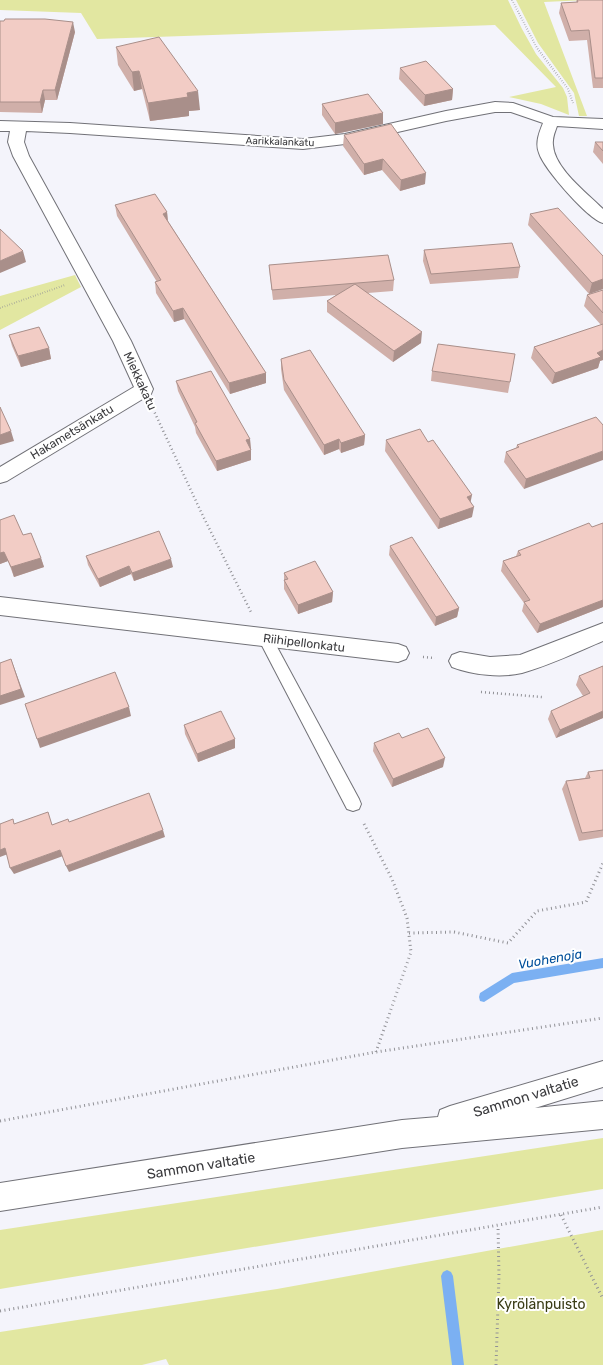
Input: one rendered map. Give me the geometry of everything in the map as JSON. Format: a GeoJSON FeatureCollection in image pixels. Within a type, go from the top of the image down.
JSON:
{"type":"FeatureCollection","features":[{"type":"Feature","properties":{"kind":"street","name":"Aarikkalankatu"},"geometry":{"type":"LineString","coordinates":[[0,126],[70,128],[304,144],[345,139],[453,114],[495,107],[513,108],[551,121],[603,124]]}},
{"type":"Feature","properties":{"kind":"street"},"geometry":{"type":"LineString","coordinates":[[551,121],[547,130],[545,147],[550,160],[559,174],[603,218]]}},
{"type":"Feature","properties":{"kind":"street","name":"Miekkakatu"},"geometry":{"type":"LineString","coordinates":[[19,126],[16,142],[21,156],[122,341],[144,389]]}},
{"type":"Feature","properties":{"kind":"street","name":"Hakametsänkatu"},"geometry":{"type":"LineString","coordinates":[[0,476],[144,389]]}},
{"type":"Feature","properties":{"kind":"street","name":"Riihipellonkatu"},"geometry":{"type":"LineString","coordinates":[[0,606],[398,653]]}},
{"type":"Feature","properties":{"kind":"street"},"geometry":{"type":"LineString","coordinates":[[460,661],[490,666],[521,664],[603,632]]}},
{"type":"Feature","properties":{"kind":"street","name":"Sammon valtatie"},"geometry":{"type":"LineString","coordinates":[[402,1134],[603,1074]]}},
{"type":"Feature","properties":{"kind":"street","name":"Sammon valtatie"},"geometry":{"type":"LineString","coordinates":[[0,1197],[402,1134],[603,1115]]}},
{"type":"Feature","properties":{"kind":"lane"},"geometry":{"type":"LineString","coordinates":[[264,638],[353,804]]}},
{"type":"Feature","properties":{"kind":"path"},"geometry":{"type":"LineString","coordinates":[[512,0],[537,48],[568,89],[572,97],[576,123]]}},
{"type":"Feature","properties":{"kind":"path"},"geometry":{"type":"LineString","coordinates":[[0,308],[51,289],[87,279]]}},
{"type":"Feature","properties":{"kind":"path","name":"Miekkakatu"},"geometry":{"type":"LineString","coordinates":[[144,389],[202,514],[264,638]]}},
{"type":"Feature","properties":{"kind":"path"},"geometry":{"type":"LineString","coordinates":[[398,653],[460,661]]}},
{"type":"Feature","properties":{"kind":"path"},"geometry":{"type":"LineString","coordinates":[[481,692],[542,697]]}},
{"type":"Feature","properties":{"kind":"path"},"geometry":{"type":"LineString","coordinates":[[353,804],[392,879],[407,918],[412,952],[376,1052]]}},
{"type":"Feature","properties":{"kind":"path"},"geometry":{"type":"LineString","coordinates":[[409,933],[454,932],[508,943],[537,911],[586,902],[603,863]]}},
{"type":"Feature","properties":{"kind":"path"},"geometry":{"type":"LineString","coordinates":[[0,1121],[376,1052],[603,1018]]}},
{"type":"Feature","properties":{"kind":"path"},"geometry":{"type":"LineString","coordinates":[[0,1311],[603,1207]]}},
{"type":"Feature","properties":{"kind":"path"},"geometry":{"type":"LineString","coordinates":[[561,1215],[603,1299]]}},
{"type":"Feature","properties":{"kind":"path"},"geometry":{"type":"LineString","coordinates":[[496,1365],[499,1276],[498,1226]]}},
{"type":"Feature","properties":{"kind":"green space"},"geometry":{"type":"Polygon","coordinates":[[[0,0],[508,0],[536,54],[563,88],[567,97],[569,115],[541,104],[509,97],[556,87],[495,25],[97,39],[81,13],[0,10],[0,0]]]}},
{"type":"Feature","properties":{"kind":"green space"},"geometry":{"type":"Polygon","coordinates":[[[516,0],[587,0],[544,2],[587,116],[579,116],[574,93],[538,43],[516,0]]]}},
{"type":"Feature","properties":{"kind":"green space"},"geometry":{"type":"Polygon","coordinates":[[[75,275],[81,287],[0,330],[0,296],[75,275]]]}},
{"type":"Feature","properties":{"kind":"green space"},"geometry":{"type":"Polygon","coordinates":[[[603,1138],[603,1189],[0,1289],[0,1230],[603,1138]]]}},
{"type":"Feature","properties":{"kind":"green space","name":"Kyrölänpuisto"},"geometry":{"type":"Polygon","coordinates":[[[603,1230],[603,1365],[169,1365],[166,1359],[142,1365],[0,1365],[0,1332],[277,1289],[603,1230]]]}},
{"type":"Feature","properties":{"kind":"building"},"geometry":{"type":"Polygon","coordinates":[[[577,0],[603,0],[603,78],[595,78],[589,30],[571,31],[561,3],[578,2],[577,0]]]}},
{"type":"Feature","properties":{"kind":"building"},"geometry":{"type":"Polygon","coordinates":[[[5,19],[45,19],[73,22],[55,90],[43,90],[40,102],[0,102],[0,21],[4,21],[5,19]]]}},
{"type":"Feature","properties":{"kind":"building"},"geometry":{"type":"Polygon","coordinates":[[[159,37],[198,91],[187,93],[188,97],[148,103],[139,71],[132,72],[116,47],[159,37]]]}},
{"type":"Feature","properties":{"kind":"building"},"geometry":{"type":"Polygon","coordinates":[[[426,61],[453,89],[425,95],[400,68],[426,61]]]}},
{"type":"Feature","properties":{"kind":"building"},"geometry":{"type":"Polygon","coordinates":[[[368,94],[383,113],[335,123],[322,104],[368,94]]]}},
{"type":"Feature","properties":{"kind":"building"},"geometry":{"type":"Polygon","coordinates":[[[391,124],[426,173],[401,180],[383,159],[364,164],[344,135],[391,124]]]}},
{"type":"Feature","properties":{"kind":"building"},"geometry":{"type":"Polygon","coordinates":[[[595,142],[603,142],[603,151],[595,142]]]}},
{"type":"Feature","properties":{"kind":"building"},"geometry":{"type":"Polygon","coordinates":[[[155,194],[167,212],[163,214],[266,373],[229,383],[183,308],[173,311],[155,282],[161,280],[115,205],[155,194]]]}},
{"type":"Feature","properties":{"kind":"building"},"geometry":{"type":"Polygon","coordinates":[[[558,208],[603,256],[603,279],[592,283],[530,214],[558,208]]]}},
{"type":"Feature","properties":{"kind":"building"},"geometry":{"type":"Polygon","coordinates":[[[0,229],[23,251],[0,261],[0,229]]]}},
{"type":"Feature","properties":{"kind":"building"},"geometry":{"type":"Polygon","coordinates":[[[512,243],[520,267],[431,274],[424,250],[512,243]]]}},
{"type":"Feature","properties":{"kind":"building"},"geometry":{"type":"Polygon","coordinates":[[[388,255],[394,280],[272,290],[269,265],[388,255]]]}},
{"type":"Feature","properties":{"kind":"building"},"geometry":{"type":"Polygon","coordinates":[[[355,284],[422,332],[394,351],[327,301],[355,284]]]}},
{"type":"Feature","properties":{"kind":"building"},"geometry":{"type":"Polygon","coordinates":[[[603,290],[603,313],[587,295],[603,290]]]}},
{"type":"Feature","properties":{"kind":"building"},"geometry":{"type":"Polygon","coordinates":[[[603,324],[603,350],[597,353],[601,357],[555,373],[534,347],[603,324]]]}},
{"type":"Feature","properties":{"kind":"building"},"geometry":{"type":"Polygon","coordinates":[[[39,327],[49,348],[18,356],[9,335],[39,327]]]}},
{"type":"Feature","properties":{"kind":"building"},"geometry":{"type":"Polygon","coordinates":[[[438,344],[515,354],[510,382],[432,371],[438,344]]]}},
{"type":"Feature","properties":{"kind":"building"},"geometry":{"type":"Polygon","coordinates":[[[310,350],[365,435],[341,443],[339,439],[324,445],[284,380],[281,359],[310,350]]]}},
{"type":"Feature","properties":{"kind":"building"},"geometry":{"type":"Polygon","coordinates":[[[211,371],[250,439],[246,440],[251,450],[216,461],[195,423],[197,422],[176,381],[211,371]]]}},
{"type":"Feature","properties":{"kind":"building"},"geometry":{"type":"Polygon","coordinates":[[[0,407],[11,431],[0,435],[0,407]]]}},
{"type":"Feature","properties":{"kind":"building"},"geometry":{"type":"Polygon","coordinates":[[[596,417],[603,425],[603,451],[526,479],[506,452],[519,447],[517,445],[596,417]]]}},
{"type":"Feature","properties":{"kind":"building"},"geometry":{"type":"Polygon","coordinates":[[[420,429],[428,442],[433,440],[472,495],[467,497],[474,507],[440,519],[386,440],[420,429]]]}},
{"type":"Feature","properties":{"kind":"building"},"geometry":{"type":"Polygon","coordinates":[[[14,515],[23,535],[31,533],[41,558],[11,567],[4,552],[0,553],[0,520],[14,515]]]}},
{"type":"Feature","properties":{"kind":"building"},"geometry":{"type":"Polygon","coordinates":[[[589,523],[592,527],[603,523],[603,600],[540,624],[524,602],[530,600],[503,561],[521,555],[518,551],[589,523]]]}},
{"type":"Feature","properties":{"kind":"building"},"geometry":{"type":"Polygon","coordinates":[[[159,531],[171,559],[132,573],[129,566],[98,579],[86,556],[159,531]]]}},
{"type":"Feature","properties":{"kind":"building"},"geometry":{"type":"Polygon","coordinates":[[[412,537],[459,608],[436,617],[390,546],[412,537]]]}},
{"type":"Feature","properties":{"kind":"building"},"geometry":{"type":"Polygon","coordinates":[[[315,561],[333,592],[298,605],[284,580],[288,579],[284,573],[315,561]]]}},
{"type":"Feature","properties":{"kind":"building"},"geometry":{"type":"Polygon","coordinates":[[[11,659],[21,689],[0,696],[0,663],[11,659]]]}},
{"type":"Feature","properties":{"kind":"building"},"geometry":{"type":"Polygon","coordinates":[[[603,666],[603,711],[560,730],[551,711],[590,693],[579,676],[603,666]]]}},
{"type":"Feature","properties":{"kind":"building"},"geometry":{"type":"Polygon","coordinates":[[[115,672],[129,707],[37,739],[25,704],[115,672]]]}},
{"type":"Feature","properties":{"kind":"building"},"geometry":{"type":"Polygon","coordinates":[[[221,711],[235,739],[197,754],[184,725],[221,711]]]}},
{"type":"Feature","properties":{"kind":"building"},"geometry":{"type":"Polygon","coordinates":[[[428,728],[445,758],[393,779],[374,743],[399,733],[402,738],[428,728]]]}},
{"type":"Feature","properties":{"kind":"building"},"geometry":{"type":"Polygon","coordinates":[[[603,770],[603,830],[582,833],[566,781],[590,778],[588,772],[603,770]]]}},
{"type":"Feature","properties":{"kind":"building"},"geometry":{"type":"Polygon","coordinates":[[[149,793],[163,830],[66,866],[60,850],[10,868],[5,848],[0,850],[0,824],[13,819],[14,824],[48,812],[52,825],[68,819],[69,822],[149,793]]]}},
{"type":"Feature","properties":{"kind":"waterway","name":"Vuohenoja"},"geometry":{"type":"LineString","coordinates":[[484,997],[512,978],[603,963]]}},
{"type":"Feature","properties":{"kind":"waterway","name":"Vuohenoja"},"geometry":{"type":"LineString","coordinates":[[447,1276],[458,1365]]}}]}
